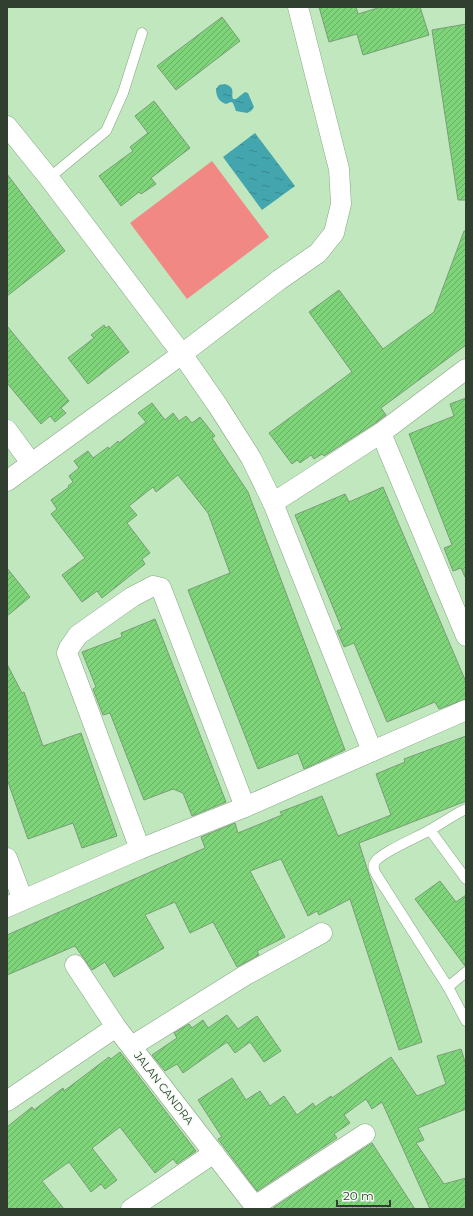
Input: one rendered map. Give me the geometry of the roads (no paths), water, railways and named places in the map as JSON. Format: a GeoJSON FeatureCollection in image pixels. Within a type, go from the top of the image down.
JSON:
{"type":"FeatureCollection","features":[{"type":"Feature","properties":{"kind":"street"},"geometry":{"type":"LineString","coordinates":[[7,481],[182,354],[279,280],[318,253],[334,233],[341,204],[339,169],[298,7]]}},
{"type":"Feature","properties":{"kind":"street"},"geometry":{"type":"LineString","coordinates":[[7,126],[49,178],[182,354],[218,406],[251,458],[273,503],[372,751]]}},
{"type":"Feature","properties":{"kind":"street"},"geometry":{"type":"LineString","coordinates":[[273,503],[381,433],[466,369]]}},
{"type":"Feature","properties":{"kind":"street"},"geometry":{"type":"LineString","coordinates":[[7,430],[31,463]]}},
{"type":"Feature","properties":{"kind":"street"},"geometry":{"type":"LineString","coordinates":[[381,433],[466,636]]}},
{"type":"Feature","properties":{"kind":"street"},"geometry":{"type":"LineString","coordinates":[[140,849],[67,653],[78,635],[132,597],[153,586],[161,588],[245,807]]}},
{"type":"Feature","properties":{"kind":"street"},"geometry":{"type":"LineString","coordinates":[[7,858],[15,904],[140,849],[245,807],[466,710]]}},
{"type":"Feature","properties":{"kind":"street"},"geometry":{"type":"LineString","coordinates":[[132,1046],[244,976],[322,932]]}},
{"type":"Feature","properties":{"kind":"street","name":"JALAN CANDRA"},"geometry":{"type":"LineString","coordinates":[[75,965],[116,1027],[256,1207]]}},
{"type":"Feature","properties":{"kind":"street"},"geometry":{"type":"LineString","coordinates":[[7,1101],[116,1027]]}},
{"type":"Feature","properties":{"kind":"street"},"geometry":{"type":"LineString","coordinates":[[256,1207],[365,1134]]}},
{"type":"Feature","properties":{"kind":"street"},"geometry":{"type":"LineString","coordinates":[[131,1209],[214,1153]]}},
{"type":"Feature","properties":{"kind":"lane"},"geometry":{"type":"LineString","coordinates":[[49,178],[106,132],[123,93],[142,33]]}},
{"type":"Feature","properties":{"kind":"lane"},"geometry":{"type":"LineString","coordinates":[[466,809],[383,855],[375,862],[373,868],[448,987],[466,1021]]}},
{"type":"Feature","properties":{"kind":"lane"},"geometry":{"type":"LineString","coordinates":[[430,830],[466,879]]}},
{"type":"Feature","properties":{"kind":"lane"},"geometry":{"type":"LineString","coordinates":[[448,987],[466,972]]}},
{"type":"Feature","properties":{"kind":"water"},"geometry":{"type":"Polygon","coordinates":[[[225,84],[231,87],[233,99],[236,99],[245,92],[248,93],[254,107],[251,111],[247,113],[236,111],[233,103],[231,102],[226,104],[220,100],[217,96],[216,89],[219,85],[225,84]]]}},
{"type":"Feature","properties":{"kind":"water"},"geometry":{"type":"Polygon","coordinates":[[[255,133],[295,186],[262,210],[223,157],[255,133]]]}}]}
